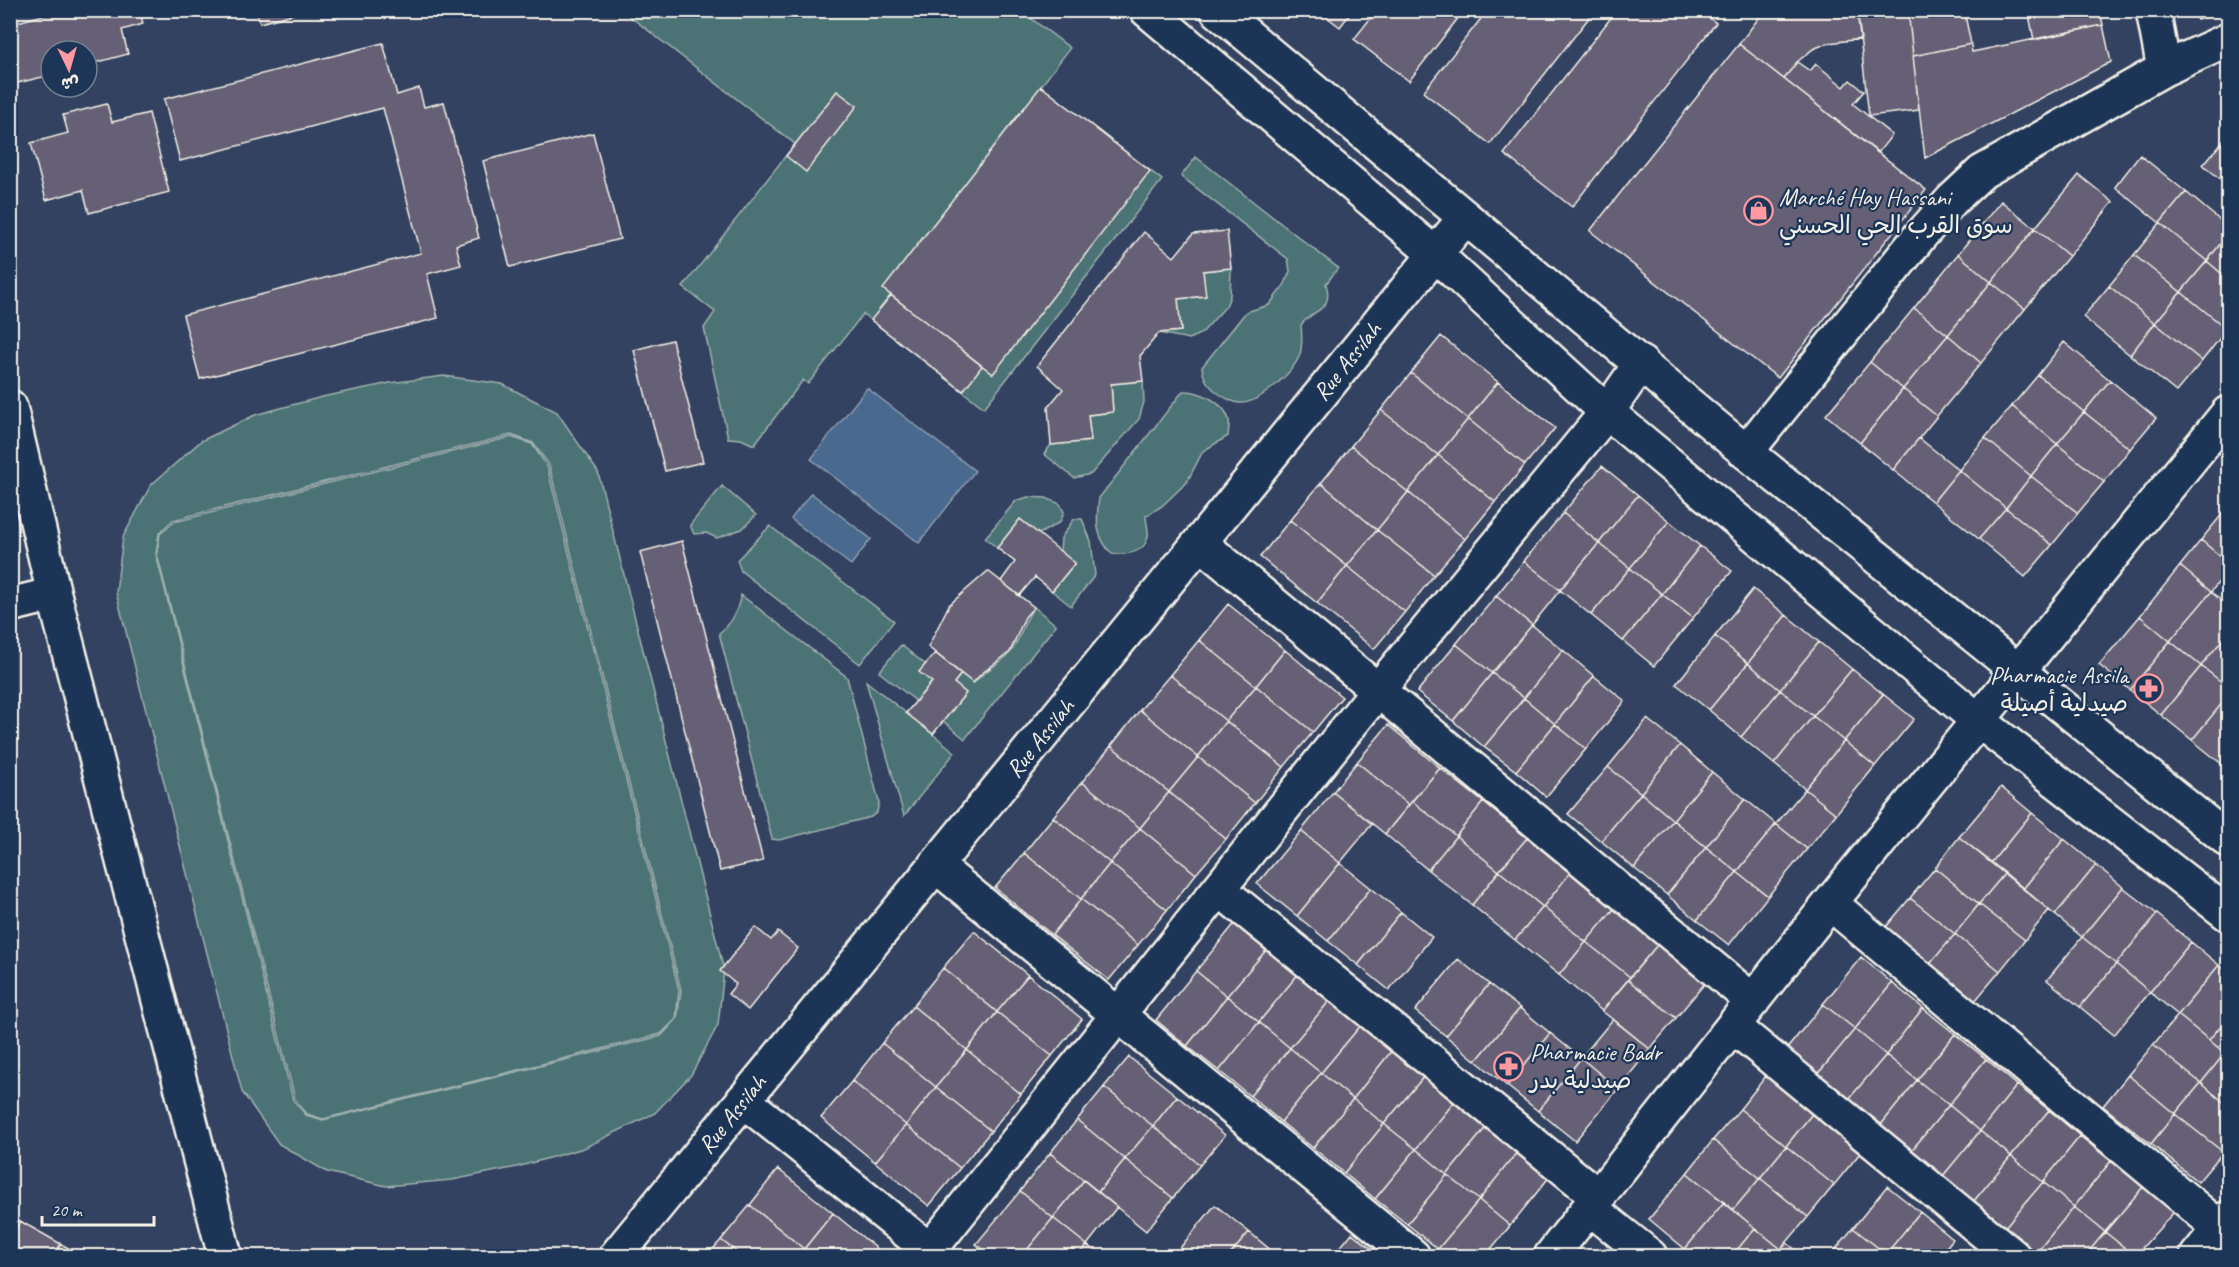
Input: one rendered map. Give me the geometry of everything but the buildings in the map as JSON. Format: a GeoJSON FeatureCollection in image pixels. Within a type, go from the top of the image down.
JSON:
{"type":"FeatureCollection","features":[{"type":"Feature","properties":{"kind":"street"},"geometry":{"type":"LineString","coordinates":[[1148,10],[1435,254],[1607,412],[1979,721],[2229,914]]}},
{"type":"Feature","properties":{"kind":"street"},"geometry":{"type":"LineString","coordinates":[[1217,10],[1464,219],[1746,452],[2229,840]]}},
{"type":"Feature","properties":{"kind":"street"},"geometry":{"type":"LineString","coordinates":[[2153,10],[2164,69]]}},
{"type":"Feature","properties":{"kind":"street"},"geometry":{"type":"LineString","coordinates":[[1746,452],[1920,236],[1952,200],[1982,172],[2164,69],[2229,40]]}},
{"type":"Feature","properties":{"kind":"street","name":"Rue Assilah"},"geometry":{"type":"LineString","coordinates":[[616,1257],[1464,219]]}},
{"type":"Feature","properties":{"kind":"street"},"geometry":{"type":"LineString","coordinates":[[743,1100],[931,1255],[1378,690],[1607,412],[1641,363]]}},
{"type":"Feature","properties":{"kind":"street"},"geometry":{"type":"LineString","coordinates":[[10,407],[54,594],[225,1257]]}},
{"type":"Feature","properties":{"kind":"street"},"geometry":{"type":"LineString","coordinates":[[1551,1257],[1830,903],[2229,413]]}},
{"type":"Feature","properties":{"kind":"street"},"geometry":{"type":"LineString","coordinates":[[1200,543],[1753,1001]]}},
{"type":"Feature","properties":{"kind":"street"},"geometry":{"type":"LineString","coordinates":[[10,605],[54,594]]}},
{"type":"Feature","properties":{"kind":"street"},"geometry":{"type":"LineString","coordinates":[[935,866],[1413,1257]]}},
{"type":"Feature","properties":{"kind":"street"},"geometry":{"type":"LineString","coordinates":[[1219,890],[1594,1202],[1650,1257]]}},
{"type":"Feature","properties":{"kind":"street"},"geometry":{"type":"LineString","coordinates":[[1830,903],[2224,1223],[2196,1257]]}},
{"type":"Feature","properties":{"kind":"street"},"geometry":{"type":"LineString","coordinates":[[1734,1027],[2013,1257]]}},
{"type":"Feature","properties":{"kind":"green space"},"geometry":{"type":"Polygon","coordinates":[[[623,11],[1021,11],[1070,48],[1041,86],[1162,180],[984,408],[863,314],[808,384],[803,380],[754,445],[741,439],[728,438],[704,328],[715,312],[683,287],[795,144],[623,11]]]}},
{"type":"Feature","properties":{"kind":"green space"},"geometry":{"type":"Polygon","coordinates":[[[1196,157],[1338,268],[1326,284],[1328,293],[1325,304],[1301,325],[1301,349],[1295,364],[1274,387],[1247,402],[1233,402],[1218,393],[1207,382],[1202,367],[1246,312],[1269,305],[1285,284],[1290,271],[1288,259],[1181,176],[1196,157]]]}},
{"type":"Feature","properties":{"kind":"green space"},"geometry":{"type":"Polygon","coordinates":[[[1231,268],[1230,296],[1226,306],[1202,333],[1189,339],[1159,333],[1181,331],[1178,299],[1205,296],[1203,271],[1231,268]]]}},
{"type":"Feature","properties":{"kind":"green space"},"geometry":{"type":"Polygon","coordinates":[[[444,376],[502,384],[557,412],[598,472],[724,970],[718,1025],[691,1075],[655,1113],[584,1148],[517,1167],[452,1180],[386,1186],[327,1172],[279,1144],[242,1092],[116,592],[123,537],[151,485],[201,441],[255,415],[322,397],[390,383],[444,376]],[[511,435],[173,520],[159,533],[156,554],[293,1100],[306,1115],[323,1120],[661,1036],[677,1019],[681,990],[549,465],[533,443],[511,435]]]}},
{"type":"Feature","properties":{"kind":"green space"},"geometry":{"type":"Polygon","coordinates":[[[1143,381],[1144,402],[1139,419],[1091,474],[1074,478],[1044,454],[1051,445],[1091,441],[1088,415],[1113,412],[1111,384],[1143,381]]]}},
{"type":"Feature","properties":{"kind":"green space"},"geometry":{"type":"Polygon","coordinates":[[[1183,391],[1204,395],[1223,409],[1229,421],[1228,436],[1203,451],[1187,482],[1162,506],[1146,516],[1148,536],[1143,547],[1134,552],[1112,554],[1102,541],[1098,528],[1099,498],[1183,391]]]}},
{"type":"Feature","properties":{"kind":"green space"},"geometry":{"type":"Polygon","coordinates":[[[511,437],[532,444],[547,466],[679,990],[676,1019],[661,1034],[323,1119],[307,1114],[295,1099],[157,554],[160,534],[174,522],[511,437]]]}},
{"type":"Feature","properties":{"kind":"green space"},"geometry":{"type":"Polygon","coordinates":[[[722,486],[756,515],[742,529],[717,538],[706,533],[694,534],[690,525],[722,486]]]}},
{"type":"Feature","properties":{"kind":"green space"},"geometry":{"type":"Polygon","coordinates":[[[1028,497],[1046,498],[1060,504],[1064,512],[1060,522],[1039,534],[1020,519],[997,548],[985,538],[1016,501],[1028,497]]]}},
{"type":"Feature","properties":{"kind":"green space"},"geometry":{"type":"Polygon","coordinates":[[[1074,519],[1082,519],[1091,541],[1095,575],[1071,606],[1052,591],[1075,563],[1060,552],[1061,538],[1074,519]]]}},
{"type":"Feature","properties":{"kind":"green space"},"geometry":{"type":"Polygon","coordinates":[[[770,526],[894,621],[860,664],[741,571],[737,560],[770,526]]]}},
{"type":"Feature","properties":{"kind":"green space"},"geometry":{"type":"Polygon","coordinates":[[[741,595],[847,677],[879,802],[877,812],[871,817],[779,840],[772,839],[719,633],[734,616],[741,595]]]}},
{"type":"Feature","properties":{"kind":"green space"},"geometry":{"type":"Polygon","coordinates":[[[1034,607],[1056,625],[965,739],[943,721],[966,693],[954,683],[961,674],[974,683],[1006,657],[1014,648],[1034,607]]]}},
{"type":"Feature","properties":{"kind":"green space"},"geometry":{"type":"Polygon","coordinates":[[[901,645],[926,665],[932,682],[916,701],[879,672],[901,645]]]}},
{"type":"Feature","properties":{"kind":"green space"},"geometry":{"type":"Polygon","coordinates":[[[866,681],[955,752],[904,816],[866,681]]]}},
{"type":"Feature","properties":{"kind":"water"},"geometry":{"type":"Polygon","coordinates":[[[867,388],[975,471],[919,543],[811,459],[867,388]]]}},
{"type":"Feature","properties":{"kind":"water"},"geometry":{"type":"Polygon","coordinates":[[[811,493],[871,539],[851,565],[791,519],[811,493]]]}},
{"type":"Feature","properties":{"kind":"place","name":"Marché Hay Hassani سوق القرب الحي الحسني"},"geometry":{"type":"Point","coordinates":[1758,211]}},
{"type":"Feature","properties":{"kind":"place","name":"Pharmacie Assila صيدلية أصيلة"},"geometry":{"type":"Point","coordinates":[2149,689]}},
{"type":"Feature","properties":{"kind":"place","name":"Pharmacie Badr صيدلية بدر"},"geometry":{"type":"Point","coordinates":[1509,1066]}}]}
